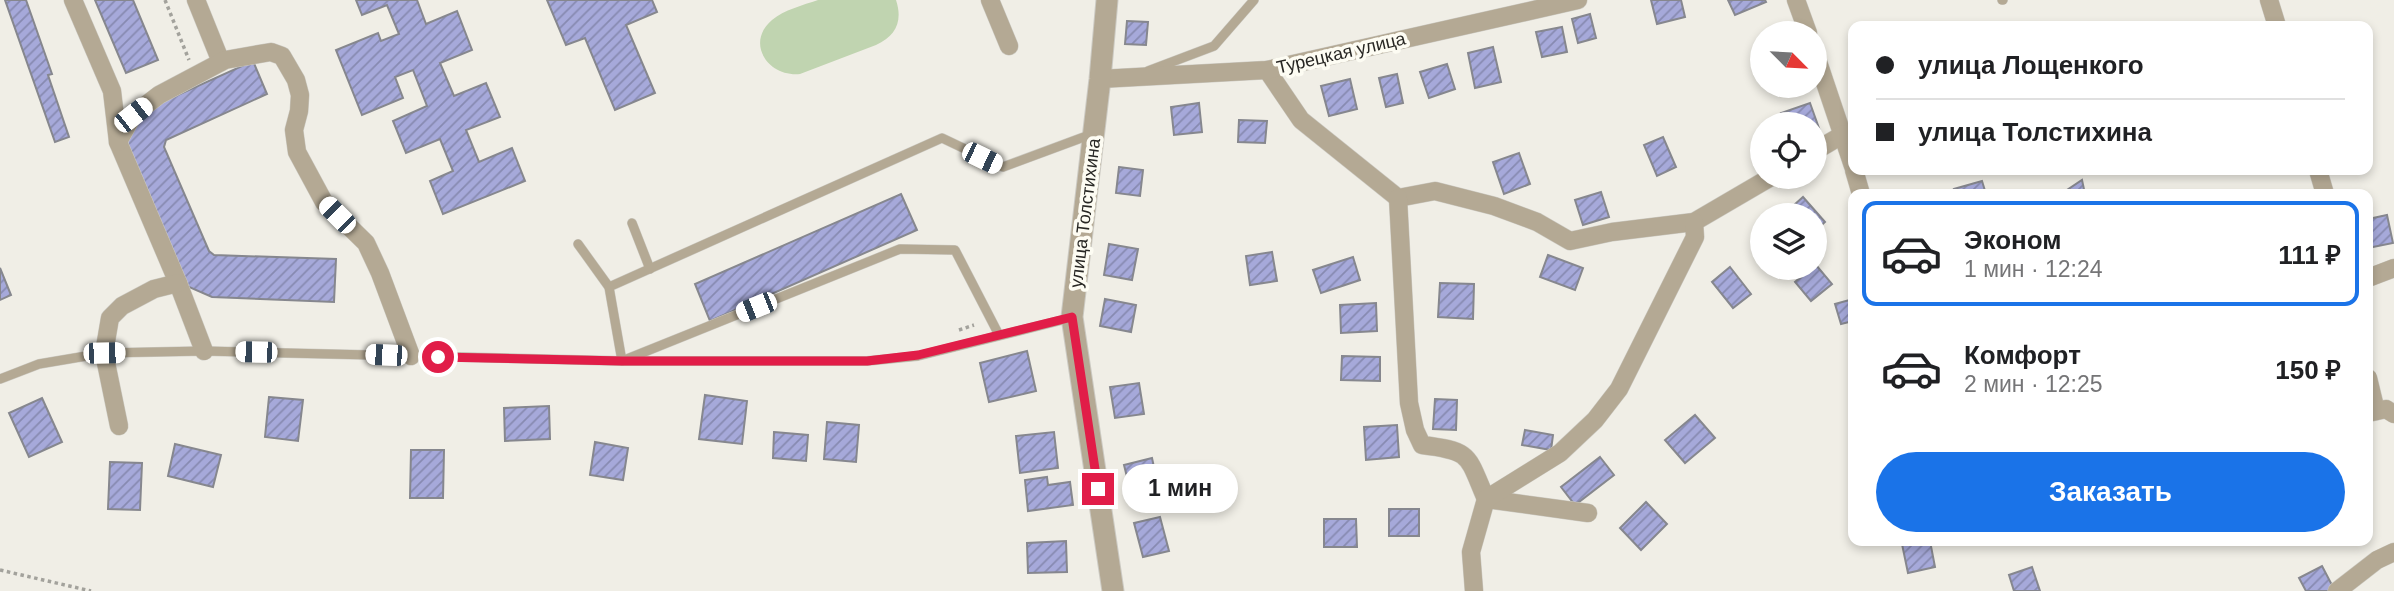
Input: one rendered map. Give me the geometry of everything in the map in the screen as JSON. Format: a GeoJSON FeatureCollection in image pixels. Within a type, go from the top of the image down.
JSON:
{"type":"FeatureCollection","features":[{"type":"Feature","properties":{"kind":"street"},"geometry":{"type":"LineString","coordinates":[[73,0],[111,92],[118,142],[178,282],[204,351]]}},
{"type":"Feature","properties":{"kind":"street"},"geometry":{"type":"LineString","coordinates":[[196,0],[221,62]]}},
{"type":"Feature","properties":{"kind":"street"},"geometry":{"type":"LineString","coordinates":[[990,0],[1009,46]]}},
{"type":"Feature","properties":{"kind":"street","name":"улица Толстихина"},"geometry":{"type":"LineString","coordinates":[[1107,0],[1072,317],[1113,591]]}},
{"type":"Feature","properties":{"kind":"street","name":"Турецкая улица"},"geometry":{"type":"LineString","coordinates":[[1100,79],[1267,70],[1578,0]]}},
{"type":"Feature","properties":{"kind":"street"},"geometry":{"type":"LineString","coordinates":[[1796,0],[1804,21]]}},
{"type":"Feature","properties":{"kind":"street"},"geometry":{"type":"LineString","coordinates":[[2269,0],[2275,21]]}},
{"type":"Feature","properties":{"kind":"street"},"geometry":{"type":"LineString","coordinates":[[118,142],[133,115],[159,95],[221,62],[271,52],[282,56],[300,95],[294,130],[297,152],[324,202],[366,243],[380,272],[411,356]]}},
{"type":"Feature","properties":{"kind":"street"},"geometry":{"type":"LineString","coordinates":[[1267,70],[1301,120],[1398,198],[1409,403],[1415,430],[1422,445],[1464,454],[1486,499],[1471,552],[1474,591]]}},
{"type":"Feature","properties":{"kind":"street"},"geometry":{"type":"LineString","coordinates":[[1827,86],[1848,148]]}},
{"type":"Feature","properties":{"kind":"street"},"geometry":{"type":"LineString","coordinates":[[1827,144],[1844,134]]}},
{"type":"Feature","properties":{"kind":"street"},"geometry":{"type":"LineString","coordinates":[[1398,198],[1434,191],[1482,203],[1536,222],[1570,240],[1694,222],[1750,189]]}},
{"type":"Feature","properties":{"kind":"street"},"geometry":{"type":"LineString","coordinates":[[1486,499],[1560,453],[1595,420],[1619,389],[1695,237],[1694,222]]}},
{"type":"Feature","properties":{"kind":"street"},"geometry":{"type":"LineString","coordinates":[[2373,276],[2394,268]]}},
{"type":"Feature","properties":{"kind":"street"},"geometry":{"type":"LineString","coordinates":[[119,426],[104,353],[110,318],[122,306],[154,289],[178,282]]}},
{"type":"Feature","properties":{"kind":"street"},"geometry":{"type":"LineString","coordinates":[[2373,412],[2386,409],[2394,414]]}},
{"type":"Feature","properties":{"kind":"street"},"geometry":{"type":"LineString","coordinates":[[1486,499],[1588,513]]}},
{"type":"Feature","properties":{"kind":"street"},"geometry":{"type":"LineString","coordinates":[[2337,591],[2377,560],[2394,552]]}},
{"type":"Feature","properties":{"kind":"lane"},"geometry":{"type":"LineString","coordinates":[[1132,78],[1214,46],[1254,0]]}},
{"type":"Feature","properties":{"kind":"lane"},"geometry":{"type":"LineString","coordinates":[[609,287],[942,138],[1003,167],[1094,133]]}},
{"type":"Feature","properties":{"kind":"lane"},"geometry":{"type":"LineString","coordinates":[[632,223],[650,269]]}},
{"type":"Feature","properties":{"kind":"lane"},"geometry":{"type":"LineString","coordinates":[[578,244],[609,287],[622,361]]}},
{"type":"Feature","properties":{"kind":"lane"},"geometry":{"type":"LineString","coordinates":[[622,361],[900,249],[955,250],[999,335]]}},
{"type":"Feature","properties":{"kind":"lane"},"geometry":{"type":"LineString","coordinates":[[0,379],[39,363],[104,353],[204,351],[622,361],[867,361],[918,355],[1072,317]]}},
{"type":"Feature","properties":{"kind":"path"},"geometry":{"type":"LineString","coordinates":[[165,0],[189,60]]}},
{"type":"Feature","properties":{"kind":"path"},"geometry":{"type":"LineString","coordinates":[[0,570],[91,591]]}},
{"type":"Feature","properties":{"kind":"green space"},"geometry":{"type":"Polygon","coordinates":[[[818,0],[896,0],[898,21],[889,37],[876,45],[800,74],[778,70],[764,57],[760,39],[764,29],[782,13],[818,0]]]}},
{"type":"Feature","properties":{"kind":"building"},"geometry":{"type":"Polygon","coordinates":[[[5,0],[26,0],[52,74],[48,75],[69,137],[55,142],[5,0]]]}},
{"type":"Feature","properties":{"kind":"building"},"geometry":{"type":"Polygon","coordinates":[[[95,0],[133,0],[158,60],[126,73],[95,0]]]}},
{"type":"Feature","properties":{"kind":"building"},"geometry":{"type":"Polygon","coordinates":[[[356,0],[417,0],[426,24],[457,11],[472,50],[440,63],[454,96],[486,83],[500,117],[466,130],[479,162],[512,148],[525,181],[443,214],[430,181],[453,171],[440,139],[406,153],[393,121],[427,106],[413,70],[395,77],[403,98],[362,115],[336,50],[378,33],[381,41],[399,34],[387,5],[362,15],[356,0]]]}},
{"type":"Feature","properties":{"kind":"building"},"geometry":{"type":"Polygon","coordinates":[[[547,0],[652,0],[657,12],[626,25],[655,93],[615,110],[585,38],[566,45],[547,0]]]}},
{"type":"Feature","properties":{"kind":"building"},"geometry":{"type":"Polygon","coordinates":[[[1651,0],[1681,0],[1685,17],[1657,24],[1651,0]]]}},
{"type":"Feature","properties":{"kind":"building"},"geometry":{"type":"Polygon","coordinates":[[[1728,0],[1765,0],[1766,2],[1735,15],[1728,0]]]}},
{"type":"Feature","properties":{"kind":"building"},"geometry":{"type":"Polygon","coordinates":[[[1590,14],[1596,38],[1578,43],[1572,19],[1590,14]]]}},
{"type":"Feature","properties":{"kind":"building"},"geometry":{"type":"Polygon","coordinates":[[[1127,21],[1148,22],[1146,45],[1125,44],[1127,21]]]}},
{"type":"Feature","properties":{"kind":"building"},"geometry":{"type":"Polygon","coordinates":[[[1562,27],[1567,52],[1542,57],[1536,32],[1562,27]]]}},
{"type":"Feature","properties":{"kind":"building"},"geometry":{"type":"Polygon","coordinates":[[[1493,47],[1501,82],[1475,88],[1468,53],[1493,47]]]}},
{"type":"Feature","properties":{"kind":"building"},"geometry":{"type":"Polygon","coordinates":[[[253,61],[267,94],[166,140],[164,147],[209,251],[214,255],[336,259],[334,302],[212,297],[189,287],[173,267],[128,163],[126,130],[151,107],[253,61]]]}},
{"type":"Feature","properties":{"kind":"building"},"geometry":{"type":"Polygon","coordinates":[[[1447,64],[1455,89],[1429,98],[1420,72],[1447,64]]]}},
{"type":"Feature","properties":{"kind":"building"},"geometry":{"type":"Polygon","coordinates":[[[1397,74],[1403,103],[1386,107],[1379,78],[1397,74]]]}},
{"type":"Feature","properties":{"kind":"building"},"geometry":{"type":"Polygon","coordinates":[[[1350,79],[1357,109],[1329,116],[1321,86],[1350,79]]]}},
{"type":"Feature","properties":{"kind":"building"},"geometry":{"type":"Polygon","coordinates":[[[1199,103],[1202,132],[1174,135],[1171,107],[1199,103]]]}},
{"type":"Feature","properties":{"kind":"building"},"geometry":{"type":"Polygon","coordinates":[[[1810,103],[1813,112],[1784,112],[1810,103]]]}},
{"type":"Feature","properties":{"kind":"building"},"geometry":{"type":"Polygon","coordinates":[[[1239,120],[1267,121],[1265,143],[1238,142],[1239,120]]]}},
{"type":"Feature","properties":{"kind":"building"},"geometry":{"type":"Polygon","coordinates":[[[1663,137],[1676,167],[1657,176],[1644,145],[1663,137]]]}},
{"type":"Feature","properties":{"kind":"building"},"geometry":{"type":"Polygon","coordinates":[[[1519,153],[1530,184],[1504,194],[1493,162],[1519,153]]]}},
{"type":"Feature","properties":{"kind":"building"},"geometry":{"type":"Polygon","coordinates":[[[1119,167],[1143,170],[1140,196],[1116,193],[1119,167]]]}},
{"type":"Feature","properties":{"kind":"building"},"geometry":{"type":"Polygon","coordinates":[[[2082,180],[2084,189],[2068,189],[2082,180]]]}},
{"type":"Feature","properties":{"kind":"building"},"geometry":{"type":"Polygon","coordinates":[[[1982,181],[1984,189],[1954,189],[1982,181]]]}},
{"type":"Feature","properties":{"kind":"building"},"geometry":{"type":"Polygon","coordinates":[[[1601,192],[1609,217],[1583,225],[1575,200],[1601,192]]]}},
{"type":"Feature","properties":{"kind":"building"},"geometry":{"type":"Polygon","coordinates":[[[901,194],[917,230],[710,321],[695,284],[901,194]]]}},
{"type":"Feature","properties":{"kind":"building"},"geometry":{"type":"Polygon","coordinates":[[[1803,197],[1808,203],[1796,203],[1803,197]]]}},
{"type":"Feature","properties":{"kind":"building"},"geometry":{"type":"Polygon","coordinates":[[[2387,215],[2393,243],[2373,247],[2373,218],[2387,215]]]}},
{"type":"Feature","properties":{"kind":"building"},"geometry":{"type":"Polygon","coordinates":[[[1109,244],[1138,249],[1132,280],[1104,275],[1109,244]]]}},
{"type":"Feature","properties":{"kind":"building"},"geometry":{"type":"Polygon","coordinates":[[[1272,252],[1277,281],[1250,285],[1246,256],[1272,252]]]}},
{"type":"Feature","properties":{"kind":"building"},"geometry":{"type":"Polygon","coordinates":[[[1548,255],[1583,268],[1575,290],[1540,277],[1548,255]]]}},
{"type":"Feature","properties":{"kind":"building"},"geometry":{"type":"Polygon","coordinates":[[[1353,257],[1360,280],[1321,293],[1313,270],[1353,257]]]}},
{"type":"Feature","properties":{"kind":"building"},"geometry":{"type":"Polygon","coordinates":[[[1730,267],[1751,294],[1733,308],[1712,282],[1730,267]]]}},
{"type":"Feature","properties":{"kind":"building"},"geometry":{"type":"Polygon","coordinates":[[[0,268],[11,295],[0,300],[0,268]]]}},
{"type":"Feature","properties":{"kind":"building"},"geometry":{"type":"Polygon","coordinates":[[[1827,278],[1832,284],[1811,301],[1795,282],[1827,278]]]}},
{"type":"Feature","properties":{"kind":"building"},"geometry":{"type":"Polygon","coordinates":[[[1440,283],[1474,284],[1473,319],[1438,317],[1440,283]]]}},
{"type":"Feature","properties":{"kind":"building"},"geometry":{"type":"Polygon","coordinates":[[[1105,299],[1136,305],[1131,332],[1100,326],[1105,299]]]}},
{"type":"Feature","properties":{"kind":"building"},"geometry":{"type":"Polygon","coordinates":[[[1848,300],[1848,322],[1841,324],[1835,304],[1848,300]]]}},
{"type":"Feature","properties":{"kind":"building"},"geometry":{"type":"Polygon","coordinates":[[[1376,303],[1377,331],[1341,333],[1340,305],[1376,303]]]}},
{"type":"Feature","properties":{"kind":"building"},"geometry":{"type":"Polygon","coordinates":[[[1027,351],[1036,391],[989,402],[980,363],[1027,351]]]}},
{"type":"Feature","properties":{"kind":"building"},"geometry":{"type":"Polygon","coordinates":[[[1342,356],[1380,357],[1380,381],[1341,380],[1342,356]]]}},
{"type":"Feature","properties":{"kind":"building"},"geometry":{"type":"Polygon","coordinates":[[[1139,383],[1144,414],[1115,418],[1110,387],[1139,383]]]}},
{"type":"Feature","properties":{"kind":"building"},"geometry":{"type":"Polygon","coordinates":[[[705,395],[747,401],[742,444],[699,439],[705,395]]]}},
{"type":"Feature","properties":{"kind":"building"},"geometry":{"type":"Polygon","coordinates":[[[269,397],[303,400],[298,441],[265,437],[269,397]]]}},
{"type":"Feature","properties":{"kind":"building"},"geometry":{"type":"Polygon","coordinates":[[[42,398],[62,442],[29,457],[9,413],[42,398]]]}},
{"type":"Feature","properties":{"kind":"building"},"geometry":{"type":"Polygon","coordinates":[[[1435,399],[1457,400],[1456,430],[1433,429],[1435,399]]]}},
{"type":"Feature","properties":{"kind":"building"},"geometry":{"type":"Polygon","coordinates":[[[549,406],[550,439],[505,441],[504,408],[549,406]]]}},
{"type":"Feature","properties":{"kind":"building"},"geometry":{"type":"Polygon","coordinates":[[[1695,415],[1715,438],[1685,463],[1665,440],[1695,415]]]}},
{"type":"Feature","properties":{"kind":"building"},"geometry":{"type":"Polygon","coordinates":[[[827,422],[859,425],[856,462],[824,459],[827,422]]]}},
{"type":"Feature","properties":{"kind":"building"},"geometry":{"type":"Polygon","coordinates":[[[1397,425],[1399,457],[1366,460],[1364,427],[1397,425]]]}},
{"type":"Feature","properties":{"kind":"building"},"geometry":{"type":"Polygon","coordinates":[[[1525,430],[1553,435],[1551,450],[1522,445],[1525,430]]]}},
{"type":"Feature","properties":{"kind":"building"},"geometry":{"type":"Polygon","coordinates":[[[774,432],[808,435],[806,461],[773,458],[774,432]]]}},
{"type":"Feature","properties":{"kind":"building"},"geometry":{"type":"Polygon","coordinates":[[[1054,432],[1058,468],[1020,473],[1016,436],[1054,432]]]}},
{"type":"Feature","properties":{"kind":"building"},"geometry":{"type":"Polygon","coordinates":[[[595,442],[628,448],[623,480],[590,475],[595,442]]]}},
{"type":"Feature","properties":{"kind":"building"},"geometry":{"type":"Polygon","coordinates":[[[175,444],[221,455],[213,487],[168,476],[175,444]]]}},
{"type":"Feature","properties":{"kind":"building"},"geometry":{"type":"Polygon","coordinates":[[[411,450],[444,450],[443,498],[410,498],[411,450]]]}},
{"type":"Feature","properties":{"kind":"building"},"geometry":{"type":"Polygon","coordinates":[[[1600,457],[1614,475],[1575,505],[1561,487],[1600,457]]]}},
{"type":"Feature","properties":{"kind":"building"},"geometry":{"type":"Polygon","coordinates":[[[1152,458],[1158,486],[1131,493],[1124,465],[1152,458]]]}},
{"type":"Feature","properties":{"kind":"building"},"geometry":{"type":"Polygon","coordinates":[[[110,462],[142,463],[140,510],[108,509],[110,462]]]}},
{"type":"Feature","properties":{"kind":"building"},"geometry":{"type":"Polygon","coordinates":[[[1047,477],[1048,485],[1070,482],[1073,505],[1028,511],[1025,480],[1047,477]]]}},
{"type":"Feature","properties":{"kind":"building"},"geometry":{"type":"Polygon","coordinates":[[[1646,502],[1667,524],[1641,550],[1620,528],[1646,502]]]}},
{"type":"Feature","properties":{"kind":"building"},"geometry":{"type":"Polygon","coordinates":[[[1389,509],[1419,509],[1419,536],[1389,536],[1389,509]]]}},
{"type":"Feature","properties":{"kind":"building"},"geometry":{"type":"Polygon","coordinates":[[[1160,517],[1169,551],[1143,557],[1134,523],[1160,517]]]}},
{"type":"Feature","properties":{"kind":"building"},"geometry":{"type":"Polygon","coordinates":[[[1324,519],[1356,519],[1357,547],[1324,547],[1324,519]]]}},
{"type":"Feature","properties":{"kind":"building"},"geometry":{"type":"Polygon","coordinates":[[[1066,541],[1067,572],[1028,573],[1027,543],[1066,541]]]}},
{"type":"Feature","properties":{"kind":"building"},"geometry":{"type":"Polygon","coordinates":[[[1902,546],[1931,546],[1935,567],[1908,573],[1902,546]]]}},
{"type":"Feature","properties":{"kind":"building"},"geometry":{"type":"Polygon","coordinates":[[[2322,566],[2334,589],[2306,591],[2299,578],[2322,566]]]}},
{"type":"Feature","properties":{"kind":"building"},"geometry":{"type":"Polygon","coordinates":[[[2032,567],[2040,591],[2014,591],[2009,575],[2032,567]]]}},
{"type":"Feature","properties":{"kind":"route"},"geometry":{"type":"LineString","coordinates":[[438,357],[622,361],[867,361],[918,355],[1072,317],[1098,489]]}}]}
